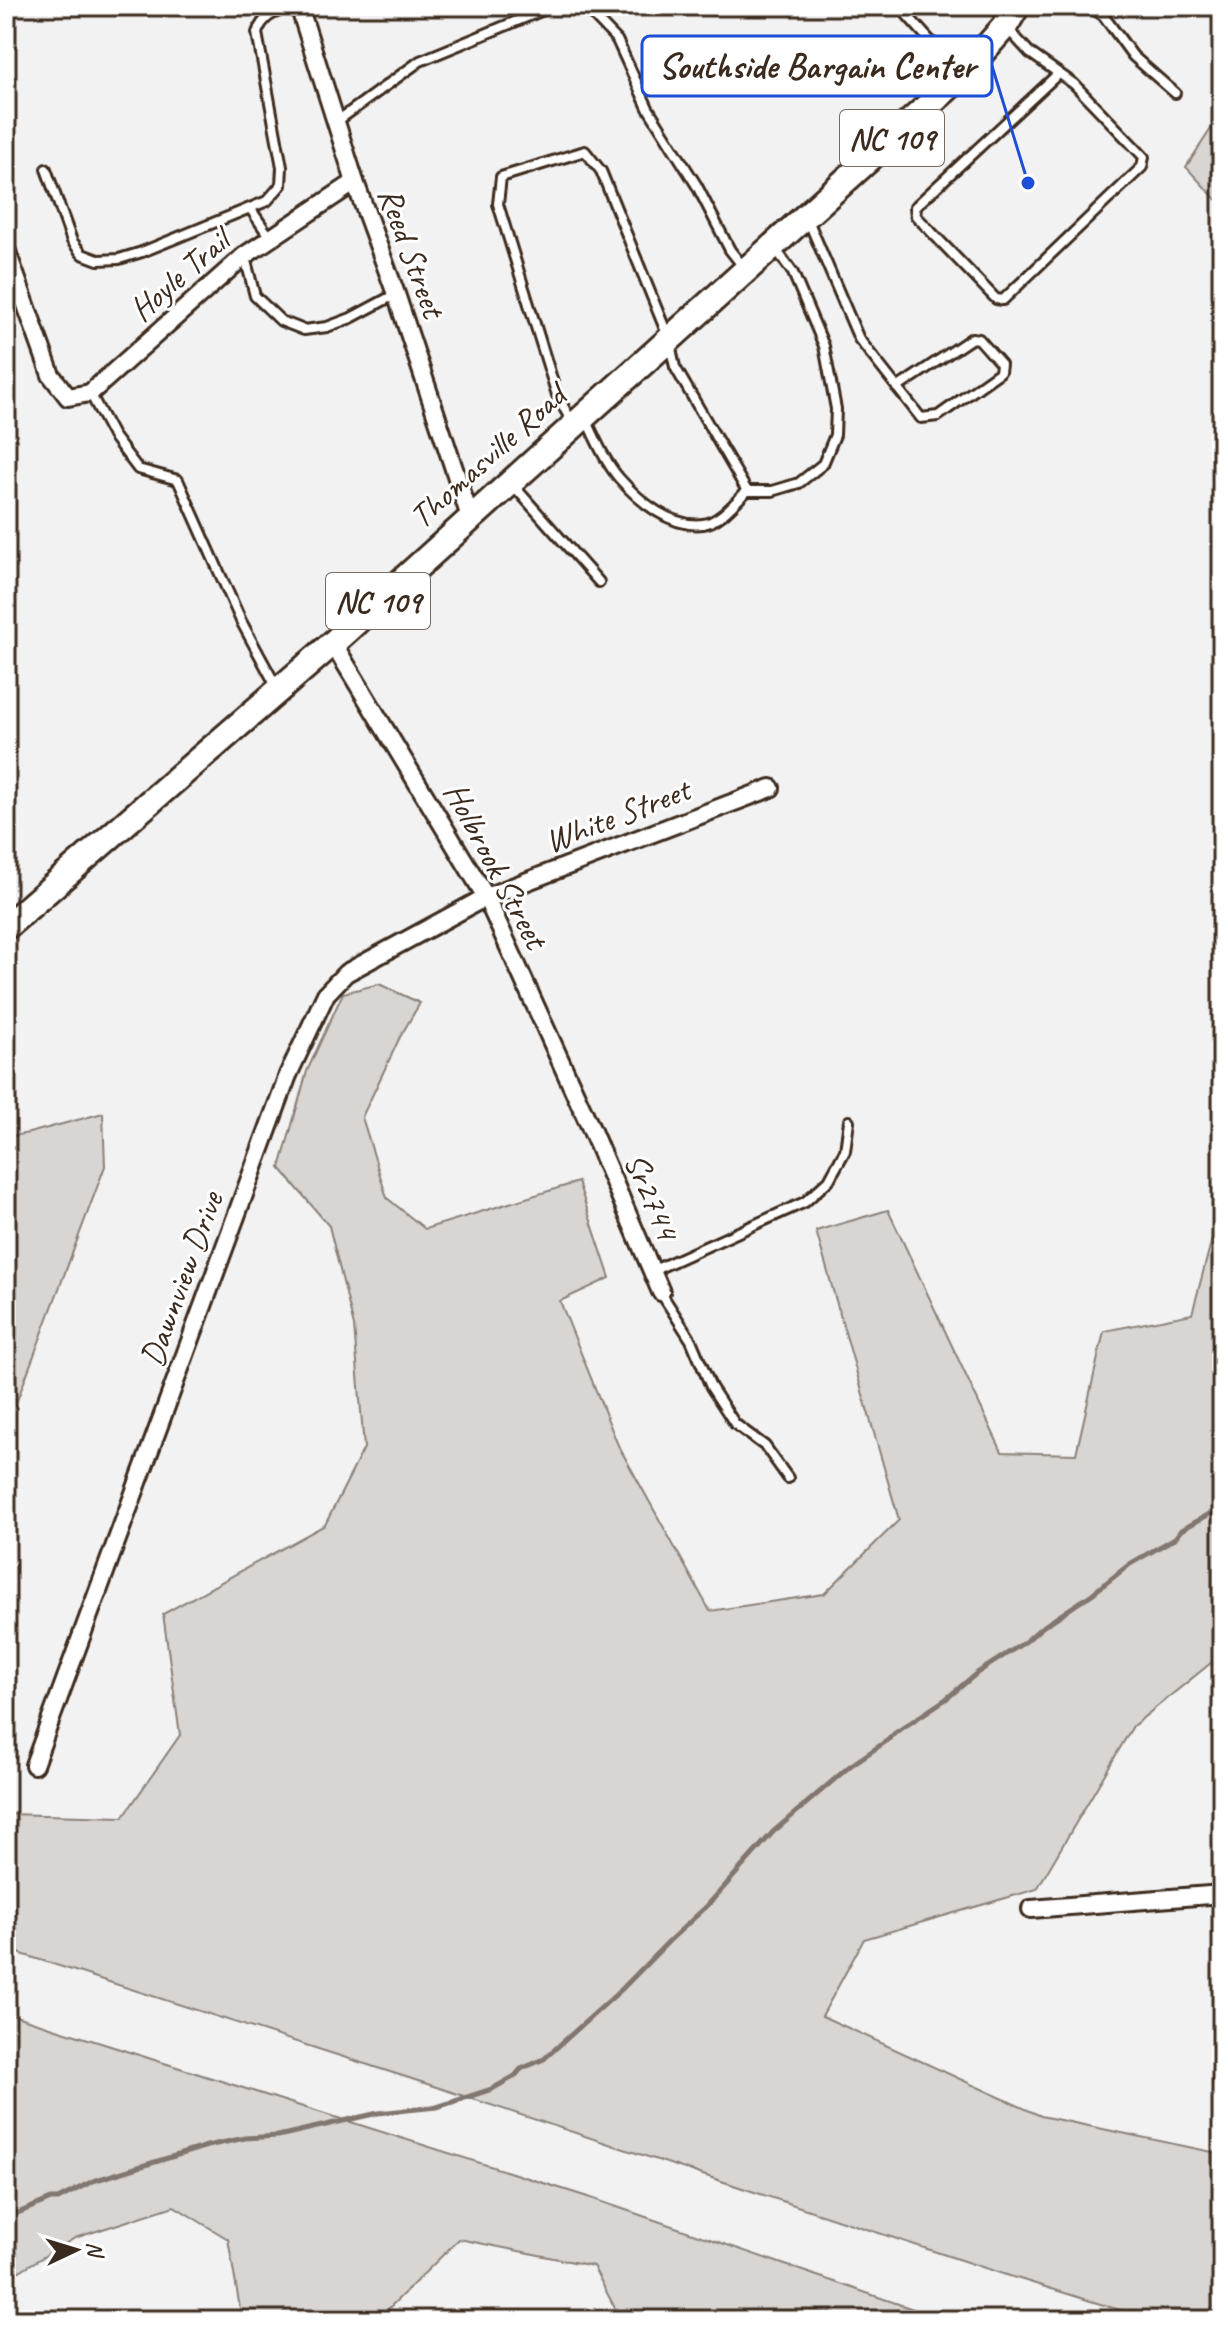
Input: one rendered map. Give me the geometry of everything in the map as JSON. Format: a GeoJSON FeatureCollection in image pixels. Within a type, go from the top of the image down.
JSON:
{"type":"FeatureCollection","features":[{"type":"Feature","properties":{"kind":"main road","name":"Thomasville Road"},"geometry":{"type":"LineString","coordinates":[[6,927],[333,643],[961,76],[1011,16],[1035,6]]}},
{"type":"Feature","properties":{"kind":"street","name":"Reed Street"},"geometry":{"type":"LineString","coordinates":[[299,6],[355,182],[396,294],[470,517]]}},
{"type":"Feature","properties":{"kind":"street","name":"Hoyle Trail"},"geometry":{"type":"LineString","coordinates":[[90,393],[244,256],[355,182]]}},
{"type":"Feature","properties":{"kind":"street"},"geometry":{"type":"LineString","coordinates":[[6,249],[51,375],[68,397],[90,393]]}},
{"type":"Feature","properties":{"kind":"street","name":"Holbrook Street"},"geometry":{"type":"LineString","coordinates":[[333,643],[486,897],[589,1124]]}},
{"type":"Feature","properties":{"kind":"street","name":"White Street"},"geometry":{"type":"LineString","coordinates":[[486,897],[771,788]]}},
{"type":"Feature","properties":{"kind":"street","name":"Dawnview Drive"},"geometry":{"type":"LineString","coordinates":[[34,1765],[288,1075],[326,994],[346,973],[486,897]]}},
{"type":"Feature","properties":{"kind":"street","name":"Sr2744"},"geometry":{"type":"LineString","coordinates":[[589,1124],[661,1292]]}},
{"type":"Feature","properties":{"kind":"street"},"geometry":{"type":"LineString","coordinates":[[1031,1909],[1222,1894]]}},
{"type":"Feature","properties":{"kind":"lane"},"geometry":{"type":"LineString","coordinates":[[46,169],[72,241],[82,254],[98,260],[119,259],[142,252],[267,201],[277,191],[282,179],[257,33],[260,23],[268,16],[292,6]]}},
{"type":"Feature","properties":{"kind":"lane"},"geometry":{"type":"LineString","coordinates":[[336,122],[420,61],[553,6]]}},
{"type":"Feature","properties":{"kind":"lane"},"geometry":{"type":"LineString","coordinates":[[567,6],[589,11],[617,40],[648,108],[697,186],[730,250],[746,269]]}},
{"type":"Feature","properties":{"kind":"lane"},"geometry":{"type":"LineString","coordinates":[[899,6],[961,76]]}},
{"type":"Feature","properties":{"kind":"lane"},"geometry":{"type":"LineString","coordinates":[[1087,6],[1103,15],[1133,56],[1175,93]]}},
{"type":"Feature","properties":{"kind":"lane"},"geometry":{"type":"LineString","coordinates":[[1103,15],[1110,6]]}},
{"type":"Feature","properties":{"kind":"lane"},"geometry":{"type":"LineString","coordinates":[[1011,16],[1030,53],[1074,84],[1144,157],[1142,167],[1003,300],[996,299],[916,216],[915,207],[1058,74]]}},
{"type":"Feature","properties":{"kind":"lane"},"geometry":{"type":"LineString","coordinates":[[747,491],[675,367],[669,339],[601,171],[585,151],[501,177],[498,204],[557,395],[594,437],[618,477],[648,506],[680,523],[706,524],[724,513],[747,491],[772,491],[799,483],[823,464],[835,435],[836,409],[824,346],[793,273],[773,245]]}},
{"type":"Feature","properties":{"kind":"lane"},"geometry":{"type":"LineString","coordinates":[[250,208],[271,239]]}},
{"type":"Feature","properties":{"kind":"lane"},"geometry":{"type":"LineString","coordinates":[[806,216],[859,339],[897,388],[921,418],[938,416],[1000,372],[1001,364],[979,339],[972,338],[897,388]]}},
{"type":"Feature","properties":{"kind":"lane"},"geometry":{"type":"LineString","coordinates":[[244,256],[255,296],[281,321],[304,330],[327,327],[396,294]]}},
{"type":"Feature","properties":{"kind":"lane"},"geometry":{"type":"LineString","coordinates":[[90,393],[113,436],[138,469],[178,480],[241,621],[278,690]]}},
{"type":"Feature","properties":{"kind":"lane"},"geometry":{"type":"LineString","coordinates":[[510,481],[599,582]]}},
{"type":"Feature","properties":{"kind":"lane"},"geometry":{"type":"LineString","coordinates":[[651,1271],[805,1202],[829,1180],[845,1151],[849,1121]]}},
{"type":"Feature","properties":{"kind":"lane"},"geometry":{"type":"LineString","coordinates":[[661,1292],[691,1340],[711,1387],[735,1424],[765,1446],[788,1478]]}},
{"type":"Feature","properties":{"kind":"shaded area"},"geometry":{"type":"Polygon","coordinates":[[[1222,112],[1222,206],[1186,167],[1222,112]]]}},
{"type":"Feature","properties":{"kind":"shaded area"},"geometry":{"type":"Polygon","coordinates":[[[379,984],[420,1003],[400,1037],[362,1117],[387,1198],[425,1229],[578,1182],[610,1278],[560,1301],[618,1445],[710,1611],[824,1594],[899,1520],[816,1231],[888,1210],[1002,1452],[1076,1454],[1104,1331],[1192,1314],[1218,1216],[1222,1214],[1222,1654],[1133,1726],[1037,1889],[864,1939],[822,2016],[1041,2116],[1222,2154],[1222,2320],[1152,2320],[6,1949],[6,1814],[123,1817],[180,1735],[163,1614],[325,1525],[364,1448],[354,1326],[329,1226],[280,1168],[307,1071],[343,993],[379,984]]]}},
{"type":"Feature","properties":{"kind":"shaded area"},"geometry":{"type":"Polygon","coordinates":[[[103,1113],[105,1166],[6,1430],[6,1137],[103,1113]]]}},
{"type":"Feature","properties":{"kind":"shaded area"},"geometry":{"type":"Polygon","coordinates":[[[6,2013],[591,2198],[945,2320],[619,2320],[593,2266],[459,2239],[377,2320],[242,2320],[228,2239],[174,2206],[75,2238],[6,2279],[6,2013]]]}},
{"type":"Feature","properties":{"kind":"waterway"},"geometry":{"type":"LineString","coordinates":[[6,2218],[51,2199],[58,2199],[93,2181],[207,2146],[245,2138],[278,2136],[378,2113],[437,2107],[492,2089],[515,2076],[521,2069],[544,2059],[622,1989],[707,1906],[773,1832],[850,1766],[1130,1564],[1222,1507]]}},
{"type":"Feature","properties":{"kind":"place","name":"Southside Bargain Center"},"geometry":{"type":"Point","coordinates":[1028,183]}}]}
